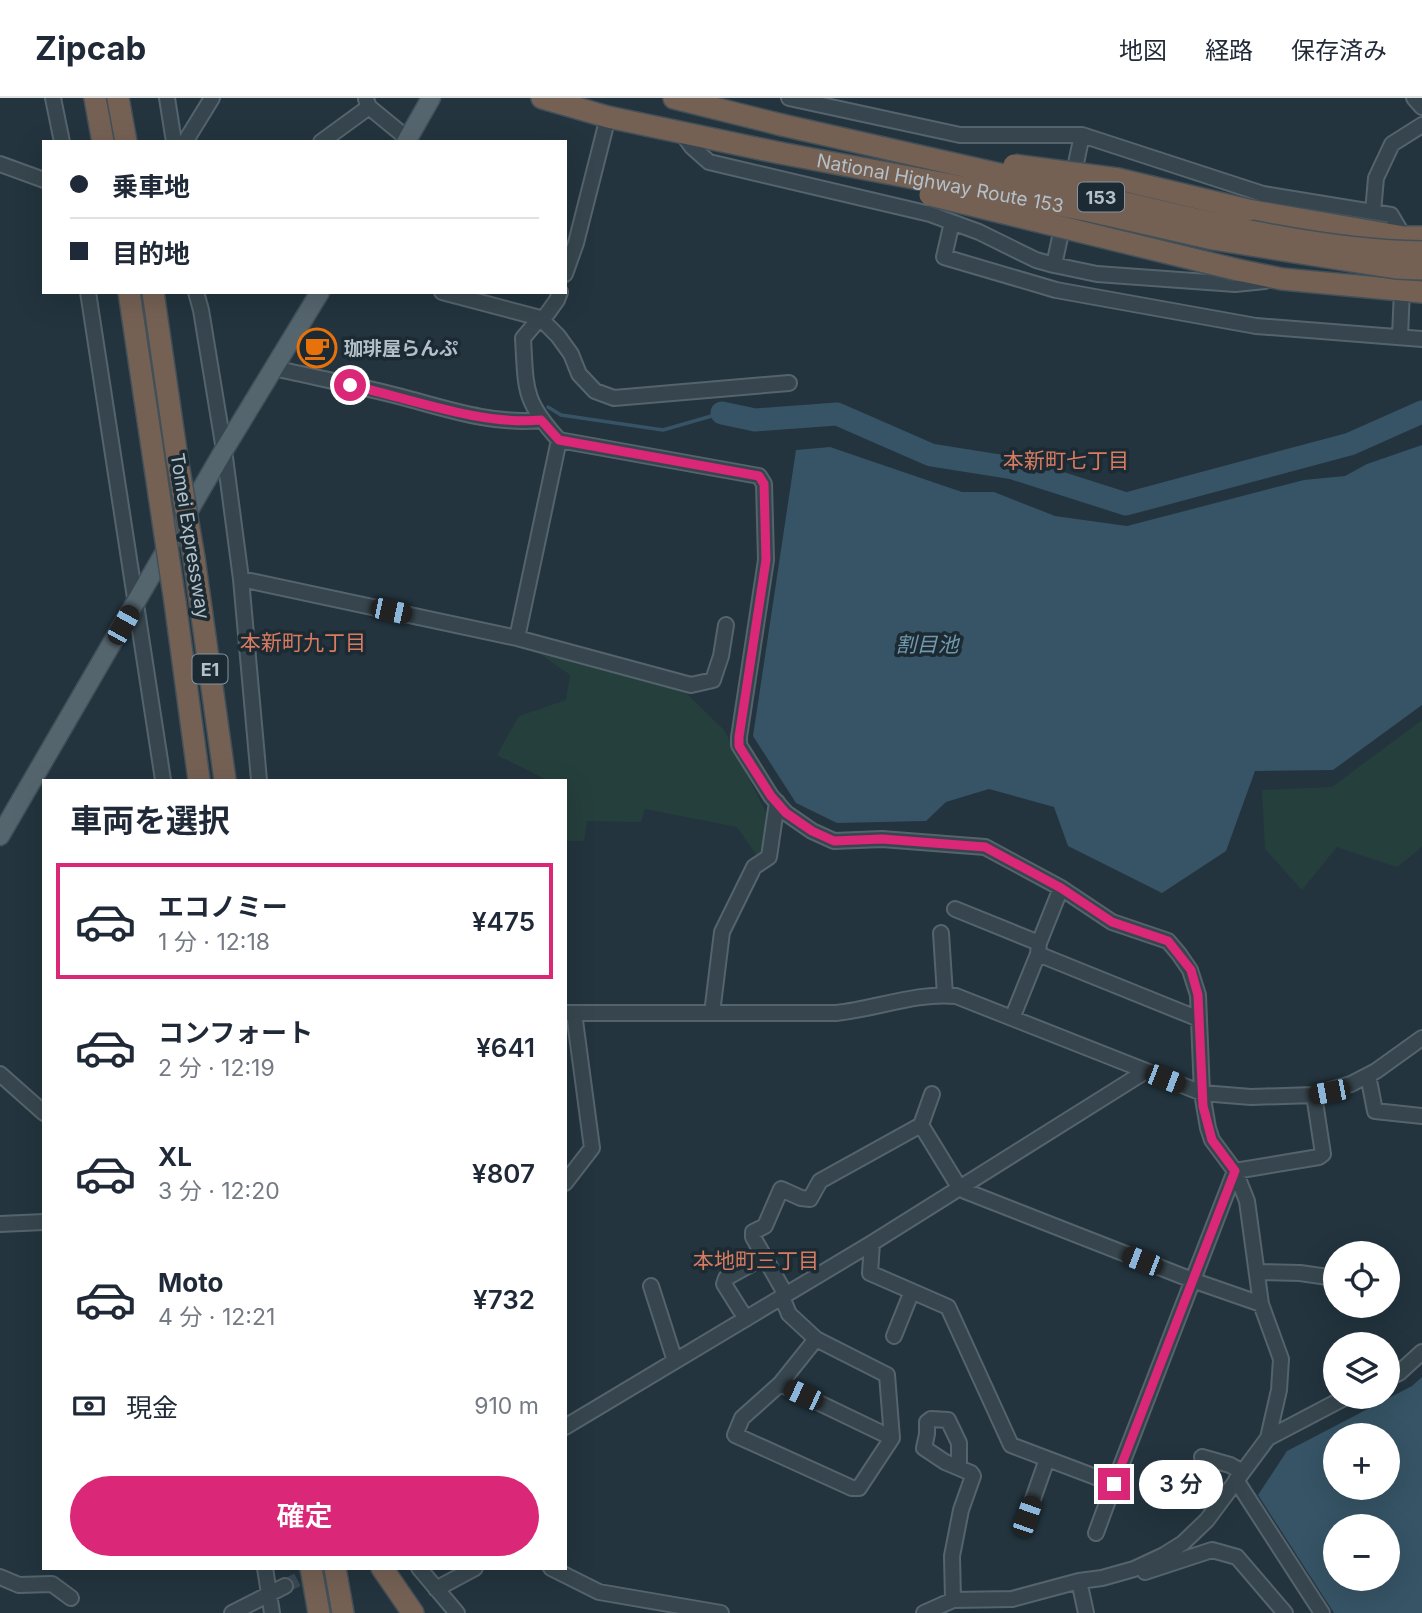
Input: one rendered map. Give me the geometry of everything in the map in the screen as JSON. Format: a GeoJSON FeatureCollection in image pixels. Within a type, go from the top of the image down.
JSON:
{"type":"FeatureCollection","features":[{"type":"Feature","properties":{"kind":"highway"},"geometry":{"type":"LineString","coordinates":[[95,98],[103,140]]}},
{"type":"Feature","properties":{"kind":"highway"},"geometry":{"type":"LineString","coordinates":[[118,98],[126,140]]}},
{"type":"Feature","properties":{"kind":"highway","name":"National Highway Route 153"},"geometry":{"type":"LineString","coordinates":[[542,98],[608,117],[780,153],[1090,211],[1213,239],[1396,268],[1422,269]]}},
{"type":"Feature","properties":{"kind":"highway","name":"National Highway Route 153"},"geometry":{"type":"LineString","coordinates":[[674,98],[1159,211],[1281,236],[1398,252],[1422,252]]}},
{"type":"Feature","properties":{"kind":"highway","name":"153"},"geometry":{"type":"LineString","coordinates":[[782,125],[822,125],[978,160],[1118,179],[1248,210],[1413,237]]}},
{"type":"Feature","properties":{"kind":"highway","name":"153"},"geometry":{"type":"LineString","coordinates":[[780,153],[800,164],[1238,270],[1282,279],[1412,291]]}},
{"type":"Feature","properties":{"kind":"highway","name":"Tomei Expressway"},"geometry":{"type":"LineString","coordinates":[[129,294],[199,779]]}},
{"type":"Feature","properties":{"kind":"highway","name":"Tomei Expressway"},"geometry":{"type":"LineString","coordinates":[[153,294],[225,779]]}},
{"type":"Feature","properties":{"kind":"highway"},"geometry":{"type":"LineString","coordinates":[[311,1570],[319,1613]]}},
{"type":"Feature","properties":{"kind":"highway"},"geometry":{"type":"LineString","coordinates":[[335,1570],[343,1613]]}},
{"type":"Feature","properties":{"kind":"highway"},"geometry":{"type":"LineString","coordinates":[[383,1570],[413,1613]]}},
{"type":"Feature","properties":{"kind":"main road"},"geometry":{"type":"LineString","coordinates":[[407,140],[431,98]]}},
{"type":"Feature","properties":{"kind":"main road"},"geometry":{"type":"LineString","coordinates":[[0,836],[224,450],[319,294]]}},
{"type":"Feature","properties":{"kind":"street"},"geometry":{"type":"LineString","coordinates":[[53,98],[62,140]]}},
{"type":"Feature","properties":{"kind":"street"},"geometry":{"type":"LineString","coordinates":[[167,98],[174,140]]}},
{"type":"Feature","properties":{"kind":"street"},"geometry":{"type":"LineString","coordinates":[[186,140],[212,98]]}},
{"type":"Feature","properties":{"kind":"street"},"geometry":{"type":"LineString","coordinates":[[789,98],[960,135],[1082,135],[1263,194],[1391,215],[1413,237]]}},
{"type":"Feature","properties":{"kind":"street"},"geometry":{"type":"LineString","coordinates":[[1414,98],[1422,107]]}},
{"type":"Feature","properties":{"kind":"street"},"geometry":{"type":"LineString","coordinates":[[323,140],[367,102],[407,140]]}},
{"type":"Feature","properties":{"kind":"street"},"geometry":{"type":"LineString","coordinates":[[567,268],[608,117]]}},
{"type":"Feature","properties":{"kind":"street"},"geometry":{"type":"LineString","coordinates":[[1373,212],[1376,178],[1392,144],[1422,125]]}},
{"type":"Feature","properties":{"kind":"street"},"geometry":{"type":"LineString","coordinates":[[681,132],[709,162],[899,206],[952,222],[1036,260],[1054,265],[1097,274],[1235,284],[1282,279]]}},
{"type":"Feature","properties":{"kind":"street"},"geometry":{"type":"LineString","coordinates":[[1054,265],[1082,135]]}},
{"type":"Feature","properties":{"kind":"street"},"geometry":{"type":"LineString","coordinates":[[0,164],[42,179]]}},
{"type":"Feature","properties":{"kind":"street"},"geometry":{"type":"LineString","coordinates":[[952,222],[944,257],[1056,290],[1256,326],[1422,339]]}},
{"type":"Feature","properties":{"kind":"street"},"geometry":{"type":"LineString","coordinates":[[1400,336],[1412,291]]}},
{"type":"Feature","properties":{"kind":"street"},"geometry":{"type":"LineString","coordinates":[[88,294],[163,779]]}},
{"type":"Feature","properties":{"kind":"street"},"geometry":{"type":"LineString","coordinates":[[197,294],[224,450],[241,579],[259,779]]}},
{"type":"Feature","properties":{"kind":"street"},"geometry":{"type":"LineString","coordinates":[[449,294],[541,319],[571,354],[579,374],[595,391],[614,398],[789,383]]}},
{"type":"Feature","properties":{"kind":"street"},"geometry":{"type":"LineString","coordinates":[[559,294],[523,338],[526,387],[532,407],[559,440],[759,476],[764,484],[766,560],[739,746],[786,813],[812,831],[834,841],[882,839],[985,847],[1061,888],[1112,922],[1168,941],[1191,970],[1198,995],[1203,1106],[1212,1140],[1235,1171],[1247,1201],[1261,1304],[1281,1359],[1279,1390],[1268,1438],[1207,1520],[1183,1543],[1145,1564],[1117,1574],[1012,1599],[953,1600],[924,1613]]}},
{"type":"Feature","properties":{"kind":"street"},"geometry":{"type":"LineString","coordinates":[[274,368],[401,397],[441,409],[519,423],[541,420]]}},
{"type":"Feature","properties":{"kind":"street"},"geometry":{"type":"LineString","coordinates":[[517,638],[559,440]]}},
{"type":"Feature","properties":{"kind":"street"},"geometry":{"type":"LineString","coordinates":[[241,579],[517,638],[691,685],[713,681],[721,656],[726,625]]}},
{"type":"Feature","properties":{"kind":"street"},"geometry":{"type":"LineString","coordinates":[[712,1013],[722,932],[754,867],[769,857],[777,802]]}},
{"type":"Feature","properties":{"kind":"street"},"geometry":{"type":"LineString","coordinates":[[1013,1016],[1061,888]]}},
{"type":"Feature","properties":{"kind":"street"},"geometry":{"type":"LineString","coordinates":[[955,909],[1199,1019]]}},
{"type":"Feature","properties":{"kind":"street"},"geometry":{"type":"LineString","coordinates":[[941,933],[945,995]]}},
{"type":"Feature","properties":{"kind":"street"},"geometry":{"type":"LineString","coordinates":[[567,1180],[592,1148],[570,1013],[836,1013],[945,995],[975,1001],[1202,1093],[1251,1097],[1314,1095],[1351,1084],[1422,1038]]}},
{"type":"Feature","properties":{"kind":"street"},"geometry":{"type":"LineString","coordinates":[[567,1426],[873,1244],[959,1187],[1146,1072]]}},
{"type":"Feature","properties":{"kind":"street"},"geometry":{"type":"LineString","coordinates":[[0,1074],[42,1111]]}},
{"type":"Feature","properties":{"kind":"street"},"geometry":{"type":"LineString","coordinates":[[1368,1075],[1375,1111],[1422,1116]]}},
{"type":"Feature","properties":{"kind":"street"},"geometry":{"type":"LineString","coordinates":[[816,1339],[780,1384],[742,1418],[735,1435],[852,1488],[859,1488],[892,1438],[887,1375],[816,1339],[789,1314],[784,1296],[753,1237],[753,1231],[765,1226],[781,1189],[810,1199],[820,1181],[921,1125],[932,1094]]}},
{"type":"Feature","properties":{"kind":"street"},"geometry":{"type":"LineString","coordinates":[[1235,1171],[1319,1157],[1323,1154],[1314,1095]]}},
{"type":"Feature","properties":{"kind":"street"},"geometry":{"type":"LineString","coordinates":[[921,1125],[959,1187],[1192,1280],[1261,1304]]}},
{"type":"Feature","properties":{"kind":"street"},"geometry":{"type":"LineString","coordinates":[[1096,1533],[1235,1171]]}},
{"type":"Feature","properties":{"kind":"street"},"geometry":{"type":"LineString","coordinates":[[0,1224],[42,1222]]}},
{"type":"Feature","properties":{"kind":"street"},"geometry":{"type":"LineString","coordinates":[[873,1244],[870,1273],[948,1307],[1011,1445],[1114,1484]]}},
{"type":"Feature","properties":{"kind":"street"},"geometry":{"type":"LineString","coordinates":[[746,1319],[724,1284],[726,1278],[764,1257]]}},
{"type":"Feature","properties":{"kind":"street"},"geometry":{"type":"LineString","coordinates":[[1258,1272],[1323,1276]]}},
{"type":"Feature","properties":{"kind":"street"},"geometry":{"type":"LineString","coordinates":[[651,1286],[675,1361]]}},
{"type":"Feature","properties":{"kind":"street"},"geometry":{"type":"LineString","coordinates":[[894,1336],[912,1291]]}},
{"type":"Feature","properties":{"kind":"street"},"geometry":{"type":"LineString","coordinates":[[1400,1372],[1422,1352]]}},
{"type":"Feature","properties":{"kind":"street"},"geometry":{"type":"LineString","coordinates":[[780,1384],[892,1438]]}},
{"type":"Feature","properties":{"kind":"street"},"geometry":{"type":"LineString","coordinates":[[1268,1438],[1323,1409]]}},
{"type":"Feature","properties":{"kind":"street"},"geometry":{"type":"LineString","coordinates":[[1202,1457],[1230,1465],[1239,1476],[1322,1613]]}},
{"type":"Feature","properties":{"kind":"street"},"geometry":{"type":"LineString","coordinates":[[1027,1516],[1047,1459]]}},
{"type":"Feature","properties":{"kind":"street"},"geometry":{"type":"LineString","coordinates":[[953,1600],[952,1556],[961,1510],[973,1476],[959,1466]]}},
{"type":"Feature","properties":{"kind":"street"},"geometry":{"type":"LineString","coordinates":[[1117,1574],[1129,1578],[1212,1550],[1222,1551],[1237,1557],[1284,1613]]}},
{"type":"Feature","properties":{"kind":"street"},"geometry":{"type":"LineString","coordinates":[[265,1570],[272,1613]]}},
{"type":"Feature","properties":{"kind":"street"},"geometry":{"type":"LineString","coordinates":[[421,1570],[457,1613]]}},
{"type":"Feature","properties":{"kind":"street"},"geometry":{"type":"LineString","coordinates":[[436,1589],[471,1570]]}},
{"type":"Feature","properties":{"kind":"street"},"geometry":{"type":"LineString","coordinates":[[555,1570],[599,1592],[721,1613]]}},
{"type":"Feature","properties":{"kind":"street"},"geometry":{"type":"LineString","coordinates":[[0,1577],[19,1585],[52,1584],[71,1598]]}},
{"type":"Feature","properties":{"kind":"street"},"geometry":{"type":"LineString","coordinates":[[1079,1581],[1086,1613]]}},
{"type":"Feature","properties":{"kind":"street"},"geometry":{"type":"LineString","coordinates":[[233,1613],[285,1586]]}},
{"type":"Feature","properties":{"kind":"green space"},"geometry":{"type":"Polygon","coordinates":[[[533,649],[685,692],[724,730],[773,826],[759,859],[737,827],[645,809],[641,822],[587,821],[584,841],[567,841],[567,779],[545,779],[497,755],[519,716],[566,700],[570,675],[533,649]]]}},
{"type":"Feature","properties":{"kind":"green space"},"geometry":{"type":"Polygon","coordinates":[[[1422,720],[1422,847],[1397,867],[1337,847],[1302,890],[1265,849],[1262,790],[1332,787],[1422,720]]]}},
{"type":"Feature","properties":{"kind":"water","name":"割目池"},"geometry":{"type":"Polygon","coordinates":[[[1422,445],[1422,705],[1333,770],[1255,771],[1226,851],[1162,893],[1068,846],[1054,807],[989,789],[946,802],[926,821],[837,823],[796,803],[753,736],[796,450],[830,447],[962,492],[994,492],[1055,516],[1127,526],[1304,480],[1345,476],[1367,464],[1422,445]]]}},
{"type":"Feature","properties":{"kind":"water"},"geometry":{"type":"Polygon","coordinates":[[[1422,1377],[1422,1613],[1334,1613],[1258,1495],[1287,1451],[1323,1432],[1323,1500],[1400,1500],[1400,1423],[1341,1423],[1368,1409],[1400,1409],[1400,1392],[1422,1377]]]}},
{"type":"Feature","properties":{"kind":"waterway"},"geometry":{"type":"LineString","coordinates":[[548,407],[561,415],[663,430],[722,413]]}},
{"type":"Feature","properties":{"kind":"waterway","name":"割目池"},"geometry":{"type":"LineString","coordinates":[[722,413],[755,420],[837,414],[931,455],[1013,468],[1126,504],[1350,444],[1422,412]]}},
{"type":"Feature","properties":{"kind":"tunnel"},"geometry":{"type":"LineString","coordinates":[[285,1586],[317,1570]]}},
{"type":"Feature","properties":{"kind":"place","name":"珈琲屋らんぷ"},"geometry":{"type":"Point","coordinates":[317,348]}},
{"type":"Feature","properties":{"kind":"district","name":"本新町七丁目"},"geometry":{"type":"Point","coordinates":[1066,460]}},
{"type":"Feature","properties":{"kind":"district","name":"本新町九丁目"},"geometry":{"type":"Point","coordinates":[303,642]}},
{"type":"Feature","properties":{"kind":"district","name":"本地町三丁目"},"geometry":{"type":"Point","coordinates":[756,1260]}},
{"type":"Feature","properties":{"kind":"route"},"geometry":{"type":"LineString","coordinates":[[350,385],[441,409],[519,423],[541,420],[559,440],[759,476],[764,484],[766,560],[739,746],[771,796],[786,813],[812,831],[834,841],[882,839],[985,847],[1061,888],[1112,922],[1168,941],[1180,954],[1191,970],[1198,995],[1202,1093],[1208,1128],[1212,1140],[1235,1171],[1114,1484]]}}]}
